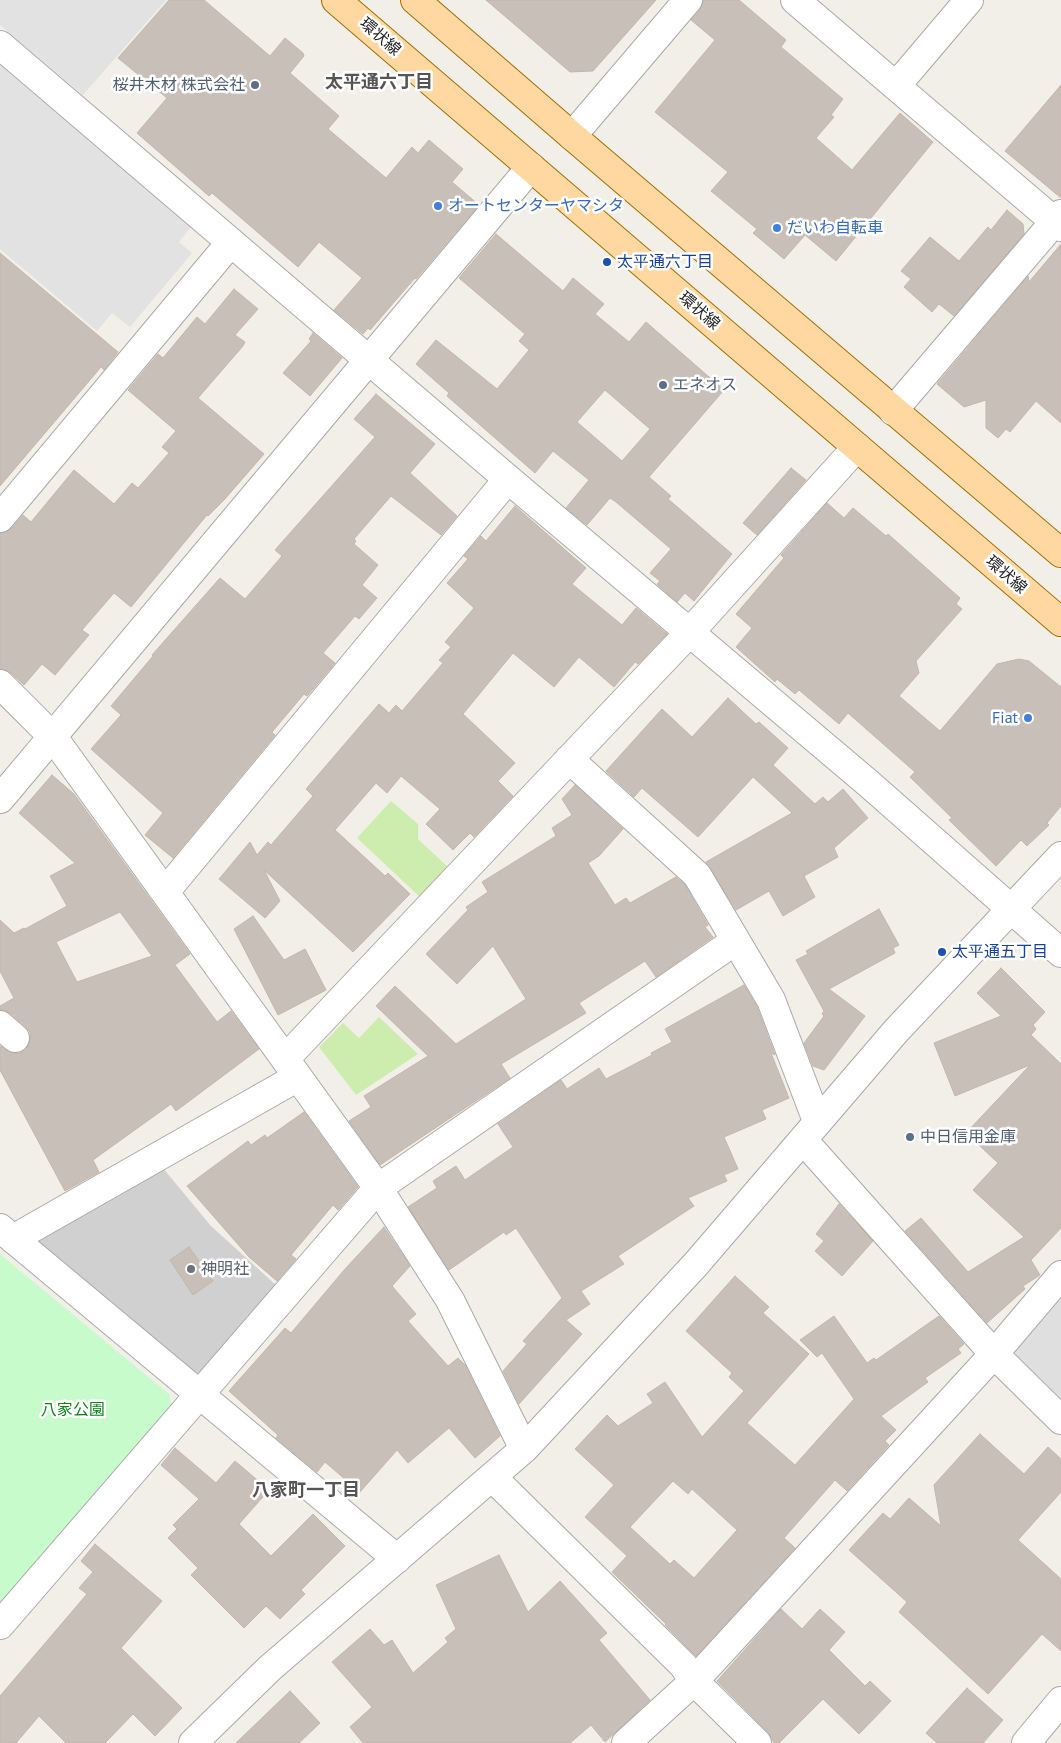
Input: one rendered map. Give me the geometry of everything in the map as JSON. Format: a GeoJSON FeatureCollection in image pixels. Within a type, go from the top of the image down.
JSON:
{"type":"FeatureCollection","features":[{"type":"Feature","properties":{"kind":"main road","name":"環状線"},"geometry":{"type":"LineString","coordinates":[[336,0],[1061,622]]}},
{"type":"Feature","properties":{"kind":"main road"},"geometry":{"type":"LineString","coordinates":[[415,0],[1061,553]]}},
{"type":"Feature","properties":{"kind":"street"},"geometry":{"type":"LineString","coordinates":[[572,136],[688,0]]}},
{"type":"Feature","properties":{"kind":"street"},"geometry":{"type":"LineString","coordinates":[[795,0],[1059,221],[893,411]]}},
{"type":"Feature","properties":{"kind":"street"},"geometry":{"type":"LineString","coordinates":[[896,86],[969,0]]}},
{"type":"Feature","properties":{"kind":"street"},"geometry":{"type":"LineString","coordinates":[[0,44],[368,360],[868,783],[1061,953]]}},
{"type":"Feature","properties":{"kind":"street"},"geometry":{"type":"LineString","coordinates":[[0,799],[531,167]]}},
{"type":"Feature","properties":{"kind":"street"},"geometry":{"type":"LineString","coordinates":[[0,518],[230,242]]}},
{"type":"Feature","properties":{"kind":"street"},"geometry":{"type":"LineString","coordinates":[[397,1559],[7,1233],[292,1068],[569,759],[689,633],[857,447]]}},
{"type":"Feature","properties":{"kind":"street"},"geometry":{"type":"LineString","coordinates":[[165,892],[508,479]]}},
{"type":"Feature","properties":{"kind":"street"},"geometry":{"type":"LineString","coordinates":[[0,684],[53,737],[378,1188],[450,1300],[524,1449]]}},
{"type":"Feature","properties":{"kind":"street"},"geometry":{"type":"LineString","coordinates":[[569,759],[697,875],[771,1000],[810,1130],[994,1354],[1061,1420]]}},
{"type":"Feature","properties":{"kind":"street"},"geometry":{"type":"LineString","coordinates":[[193,1743],[270,1668],[524,1449],[696,1264],[896,1031],[1061,856]]}},
{"type":"Feature","properties":{"kind":"street"},"geometry":{"type":"LineString","coordinates":[[0,1625],[378,1188],[735,941]]}},
{"type":"Feature","properties":{"kind":"street"},"geometry":{"type":"LineString","coordinates":[[626,1743],[694,1682],[994,1354],[1061,1275]]}},
{"type":"Feature","properties":{"kind":"street"},"geometry":{"type":"LineString","coordinates":[[492,1477],[683,1665],[694,1682],[757,1743]]}},
{"type":"Feature","properties":{"kind":"street"},"geometry":{"type":"LineString","coordinates":[[1026,1743],[1061,1701]]}},
{"type":"Feature","properties":{"kind":"shaded area"},"geometry":{"type":"Polygon","coordinates":[[[0,0],[166,0],[83,95],[0,25],[0,0]]]}},
{"type":"Feature","properties":{"kind":"shaded area"},"geometry":{"type":"Polygon","coordinates":[[[0,65],[191,227],[179,242],[192,253],[130,327],[112,313],[97,331],[0,249],[0,65]]]}},
{"type":"Feature","properties":{"kind":"shaded area"},"geometry":{"type":"Polygon","coordinates":[[[162,1167],[211,1226],[277,1286],[203,1373],[190,1372],[37,1245],[38,1236],[162,1167]]]}},
{"type":"Feature","properties":{"kind":"shaded area"},"geometry":{"type":"Polygon","coordinates":[[[1061,1294],[1061,1405],[1017,1362],[1015,1349],[1061,1294]]]}},
{"type":"Feature","properties":{"kind":"green space"},"geometry":{"type":"Polygon","coordinates":[[[391,801],[418,824],[418,839],[449,868],[421,898],[357,838],[391,801]]]}},
{"type":"Feature","properties":{"kind":"green space"},"geometry":{"type":"Polygon","coordinates":[[[379,1017],[418,1054],[356,1095],[319,1047],[343,1023],[359,1038],[379,1017]]]}},
{"type":"Feature","properties":{"kind":"green space","name":"八家公園"},"geometry":{"type":"Polygon","coordinates":[[[0,1254],[170,1395],[171,1410],[0,1609],[0,1254]]]}},
{"type":"Feature","properties":{"kind":"building"},"geometry":{"type":"Polygon","coordinates":[[[169,0],[204,0],[270,56],[285,38],[304,56],[290,73],[339,116],[328,129],[386,178],[412,147],[418,153],[429,140],[463,169],[452,182],[479,205],[370,330],[368,328],[363,334],[334,310],[362,278],[319,242],[298,267],[212,193],[209,196],[137,133],[167,98],[118,58],[169,0]]]}},
{"type":"Feature","properties":{"kind":"building"},"geometry":{"type":"Polygon","coordinates":[[[486,0],[656,0],[593,71],[570,72],[486,0]]]}},
{"type":"Feature","properties":{"kind":"building"},"geometry":{"type":"Polygon","coordinates":[[[703,0],[739,0],[786,40],[781,47],[843,99],[831,115],[834,117],[816,138],[852,170],[900,113],[933,142],[836,261],[805,235],[784,259],[753,233],[757,229],[711,191],[728,172],[655,112],[715,40],[691,20],[700,10],[703,0]]]}},
{"type":"Feature","properties":{"kind":"building"},"geometry":{"type":"Polygon","coordinates":[[[1061,85],[1061,198],[1005,151],[1061,85]]]}},
{"type":"Feature","properties":{"kind":"building"},"geometry":{"type":"Polygon","coordinates":[[[1007,210],[1023,224],[1024,234],[954,316],[939,304],[932,312],[904,287],[911,279],[901,271],[930,237],[959,261],[988,227],[991,230],[1007,210]]]}},
{"type":"Feature","properties":{"kind":"building"},"geometry":{"type":"Polygon","coordinates":[[[496,234],[563,291],[573,278],[604,304],[595,314],[629,342],[646,322],[724,390],[649,477],[671,496],[668,499],[732,554],[694,601],[685,593],[677,602],[657,584],[660,581],[650,573],[671,549],[616,502],[610,498],[587,525],[566,508],[589,480],[553,451],[535,473],[447,396],[449,393],[416,364],[436,340],[497,389],[529,350],[519,341],[525,334],[459,278],[496,234]],[[605,390],[577,422],[622,461],[650,429],[605,390]]]}},
{"type":"Feature","properties":{"kind":"building"},"geometry":{"type":"Polygon","coordinates":[[[1061,244],[1061,423],[1036,401],[1010,432],[1006,429],[998,438],[986,428],[986,400],[964,407],[937,384],[1028,276],[1029,282],[1061,244]]]}},
{"type":"Feature","properties":{"kind":"building"},"geometry":{"type":"Polygon","coordinates":[[[0,253],[118,352],[104,370],[101,367],[0,486],[0,253]]]}},
{"type":"Feature","properties":{"kind":"building"},"geometry":{"type":"Polygon","coordinates":[[[234,289],[258,309],[235,335],[245,342],[243,346],[198,398],[264,454],[224,500],[207,515],[131,607],[114,593],[82,630],[89,635],[55,675],[42,664],[24,685],[11,673],[0,669],[0,533],[12,528],[23,515],[31,522],[74,470],[114,504],[132,483],[138,488],[169,453],[162,447],[176,431],[128,390],[158,354],[163,358],[197,317],[205,324],[234,289]]]}},
{"type":"Feature","properties":{"kind":"building"},"geometry":{"type":"Polygon","coordinates":[[[313,333],[342,358],[310,396],[283,373],[311,341],[309,339],[313,333]]]}},
{"type":"Feature","properties":{"kind":"building"},"geometry":{"type":"Polygon","coordinates":[[[376,394],[435,444],[410,473],[457,516],[441,535],[391,496],[354,539],[356,541],[354,544],[378,565],[362,585],[377,598],[359,619],[355,616],[323,653],[335,663],[307,696],[304,694],[272,732],[275,735],[173,858],[145,835],[163,813],[91,749],[121,715],[111,706],[152,655],[220,578],[245,599],[282,556],[275,550],[375,437],[354,419],[376,394]]]}},
{"type":"Feature","properties":{"kind":"building"},"geometry":{"type":"Polygon","coordinates":[[[791,468],[806,480],[757,535],[743,523],[791,468]]]}},
{"type":"Feature","properties":{"kind":"building"},"geometry":{"type":"Polygon","coordinates":[[[827,503],[844,518],[853,508],[886,536],[888,534],[960,598],[956,604],[962,609],[916,661],[919,673],[899,696],[940,731],[997,664],[1019,659],[1029,661],[1061,687],[1061,806],[1047,823],[1049,825],[1027,846],[1021,840],[996,866],[949,820],[952,818],[910,777],[915,772],[848,713],[839,724],[799,690],[795,694],[777,679],[775,682],[736,647],[752,628],[736,614],[784,558],[781,555],[827,503]]]}},
{"type":"Feature","properties":{"kind":"building"},"geometry":{"type":"Polygon","coordinates":[[[515,506],[586,568],[572,584],[622,625],[636,608],[667,634],[638,664],[635,662],[614,687],[579,657],[554,687],[513,653],[463,714],[515,763],[498,781],[513,796],[474,837],[470,833],[453,850],[426,824],[440,809],[401,776],[387,793],[376,783],[335,830],[385,876],[388,873],[410,894],[353,952],[264,870],[280,901],[265,918],[219,879],[250,842],[257,855],[268,842],[271,845],[313,796],[306,789],[379,704],[389,713],[396,705],[402,711],[443,663],[439,660],[451,647],[445,642],[474,608],[447,583],[468,559],[464,556],[481,536],[486,541],[515,506]]]}},
{"type":"Feature","properties":{"kind":"building"},"geometry":{"type":"Polygon","coordinates":[[[728,698],[756,724],[759,722],[788,748],[773,765],[815,804],[823,797],[828,802],[843,789],[868,818],[834,848],[838,857],[804,876],[815,897],[783,916],[769,891],[736,910],[706,862],[792,813],[753,777],[698,837],[642,788],[634,797],[606,771],[662,709],[692,737],[728,698]]]}},
{"type":"Feature","properties":{"kind":"building"},"geometry":{"type":"Polygon","coordinates":[[[52,775],[74,794],[190,954],[175,965],[217,1022],[231,1011],[259,1049],[176,1111],[171,1104],[93,1160],[99,1172],[65,1191],[0,1070],[0,1046],[12,1053],[20,1053],[26,1049],[30,1040],[30,1032],[10,1013],[0,1010],[0,1006],[14,998],[0,971],[0,920],[14,933],[67,906],[50,876],[75,863],[19,813],[52,775]],[[120,912],[56,942],[77,982],[152,956],[120,912]]]}},
{"type":"Feature","properties":{"kind":"building"},"geometry":{"type":"Polygon","coordinates":[[[575,785],[623,829],[599,856],[588,863],[615,905],[626,898],[630,903],[676,877],[685,885],[708,925],[705,927],[713,937],[656,977],[645,961],[579,1003],[586,1013],[501,1064],[510,1078],[380,1165],[349,1121],[371,1107],[364,1096],[428,1056],[376,1006],[395,986],[456,1044],[526,999],[493,946],[457,984],[426,954],[468,910],[466,907],[488,892],[482,882],[556,836],[552,828],[572,815],[562,799],[575,785]]]}},
{"type":"Feature","properties":{"kind":"building"},"geometry":{"type":"Polygon","coordinates":[[[879,909],[899,945],[893,948],[895,953],[829,989],[865,1016],[824,1070],[813,1066],[804,1043],[824,1016],[822,1014],[824,1011],[796,960],[808,954],[806,951],[879,909]]]}},
{"type":"Feature","properties":{"kind":"building"},"geometry":{"type":"Polygon","coordinates":[[[253,916],[284,960],[305,949],[326,990],[278,1015],[234,929],[253,916]]]}},
{"type":"Feature","properties":{"kind":"building"},"geometry":{"type":"Polygon","coordinates":[[[1001,968],[1045,1012],[1033,1025],[1036,1029],[1031,1035],[1061,1064],[1061,1228],[1031,1260],[1040,1275],[1023,1286],[1025,1289],[987,1323],[905,1231],[921,1218],[968,1272],[1024,1237],[973,1190],[998,1163],[966,1133],[1030,1065],[955,1096],[934,1043],[1001,1016],[977,993],[1001,968]]]}},
{"type":"Feature","properties":{"kind":"building"},"geometry":{"type":"Polygon","coordinates":[[[744,985],[757,1007],[775,1055],[771,1053],[789,1098],[762,1110],[766,1119],[724,1137],[738,1169],[724,1175],[727,1181],[688,1198],[694,1206],[618,1256],[624,1264],[581,1291],[590,1304],[566,1320],[582,1334],[519,1404],[503,1371],[527,1344],[523,1341],[562,1298],[516,1228],[506,1235],[504,1232],[449,1270],[408,1207],[437,1188],[433,1181],[456,1166],[465,1180],[513,1147],[498,1124],[561,1080],[567,1089],[599,1068],[606,1079],[652,1055],[651,1053],[672,1042],[665,1029],[744,985]]]}},
{"type":"Feature","properties":{"kind":"building"},"geometry":{"type":"Polygon","coordinates":[[[304,1112],[358,1187],[338,1210],[333,1205],[291,1255],[296,1259],[277,1281],[249,1257],[187,1186],[248,1141],[251,1145],[265,1135],[267,1138],[304,1112]]]}},
{"type":"Feature","properties":{"kind":"building"},"geometry":{"type":"Polygon","coordinates":[[[839,1204],[873,1241],[842,1276],[815,1251],[824,1241],[816,1234],[839,1204]]]}},
{"type":"Feature","properties":{"kind":"building"},"geometry":{"type":"Polygon","coordinates":[[[384,1227],[410,1266],[392,1286],[416,1314],[408,1321],[448,1366],[458,1358],[465,1365],[500,1436],[475,1458],[449,1428],[408,1463],[397,1450],[360,1492],[325,1462],[317,1472],[276,1438],[278,1435],[229,1391],[285,1328],[291,1333],[345,1269],[384,1227]]]}},
{"type":"Feature","properties":{"kind":"building"},"geometry":{"type":"Polygon","coordinates":[[[189,1247],[213,1281],[193,1295],[170,1260],[189,1247]]]}},
{"type":"Feature","properties":{"kind":"building"},"geometry":{"type":"Polygon","coordinates":[[[735,1276],[769,1307],[763,1313],[809,1354],[747,1423],[795,1465],[854,1399],[822,1353],[817,1357],[800,1340],[834,1316],[867,1363],[874,1358],[876,1360],[939,1316],[964,1344],[958,1349],[961,1353],[925,1378],[928,1382],[881,1416],[896,1430],[885,1441],[889,1445],[847,1491],[835,1480],[784,1538],[795,1548],[696,1656],[612,1572],[627,1556],[585,1517],[614,1485],[575,1449],[607,1415],[618,1426],[653,1403],[647,1394],[665,1382],[702,1437],[744,1391],[729,1377],[732,1373],[686,1331],[735,1276]],[[673,1481],[630,1527],[670,1564],[674,1560],[694,1578],[737,1530],[692,1489],[688,1494],[673,1481]]]}},
{"type":"Feature","properties":{"kind":"building"},"geometry":{"type":"Polygon","coordinates":[[[980,1434],[1024,1474],[1048,1447],[1061,1459],[1061,1492],[1018,1540],[1061,1579],[1061,1651],[1042,1634],[988,1694],[899,1612],[907,1602],[849,1550],[883,1513],[890,1519],[909,1498],[941,1526],[934,1485],[980,1434]]]}},
{"type":"Feature","properties":{"kind":"building"},"geometry":{"type":"Polygon","coordinates":[[[175,1448],[216,1483],[235,1461],[269,1490],[239,1524],[271,1556],[313,1514],[345,1546],[301,1590],[305,1594],[280,1619],[266,1606],[244,1628],[191,1575],[198,1568],[168,1538],[177,1529],[173,1525],[199,1499],[161,1465],[175,1448]]]}},
{"type":"Feature","properties":{"kind":"building"},"geometry":{"type":"Polygon","coordinates":[[[95,1544],[162,1601],[121,1648],[182,1708],[155,1736],[133,1714],[105,1743],[66,1743],[39,1716],[16,1743],[0,1743],[0,1696],[87,1594],[79,1588],[93,1572],[81,1561],[95,1544]]]}},
{"type":"Feature","properties":{"kind":"building"},"geometry":{"type":"Polygon","coordinates":[[[499,1555],[528,1612],[560,1581],[607,1633],[599,1640],[650,1700],[605,1742],[591,1725],[570,1743],[363,1743],[350,1727],[372,1707],[332,1662],[370,1629],[384,1645],[392,1640],[413,1673],[448,1642],[445,1638],[456,1629],[436,1585],[499,1555]]]}},
{"type":"Feature","properties":{"kind":"building"},"geometry":{"type":"Polygon","coordinates":[[[781,1609],[802,1629],[820,1609],[845,1632],[829,1650],[865,1686],[870,1681],[891,1701],[859,1734],[823,1699],[779,1743],[774,1743],[768,1732],[717,1681],[781,1609]]]}},
{"type":"Feature","properties":{"kind":"building"},"geometry":{"type":"Polygon","coordinates":[[[967,1688],[1003,1720],[983,1743],[937,1743],[926,1733],[967,1688]]]}},
{"type":"Feature","properties":{"kind":"building"},"geometry":{"type":"Polygon","coordinates":[[[290,1691],[320,1723],[299,1743],[236,1743],[290,1691]]]}},
{"type":"Feature","properties":{"kind":"place","name":"桜井木材 株式会社"},"geometry":{"type":"Point","coordinates":[255,85]}},
{"type":"Feature","properties":{"kind":"place","name":"オートセンターヤマシタ"},"geometry":{"type":"Point","coordinates":[438,206]}},
{"type":"Feature","properties":{"kind":"place","name":"だいわ自転車"},"geometry":{"type":"Point","coordinates":[777,228]}},
{"type":"Feature","properties":{"kind":"place","name":"太平通六丁目"},"geometry":{"type":"Point","coordinates":[607,262]}},
{"type":"Feature","properties":{"kind":"place","name":"エネオス"},"geometry":{"type":"Point","coordinates":[663,385]}},
{"type":"Feature","properties":{"kind":"place","name":"Fiat"},"geometry":{"type":"Point","coordinates":[1028,718]}},
{"type":"Feature","properties":{"kind":"place","name":"太平通五丁目"},"geometry":{"type":"Point","coordinates":[942,952]}},
{"type":"Feature","properties":{"kind":"place","name":"中日信用金庫"},"geometry":{"type":"Point","coordinates":[910,1137]}},
{"type":"Feature","properties":{"kind":"place","name":"神明社"},"geometry":{"type":"Point","coordinates":[191,1269]}},
{"type":"Feature","properties":{"kind":"district","name":"太平通六丁目"},"geometry":{"type":"Point","coordinates":[379,83]}},
{"type":"Feature","properties":{"kind":"district","name":"八家町一丁目"},"geometry":{"type":"Point","coordinates":[306,1491]}}]}
